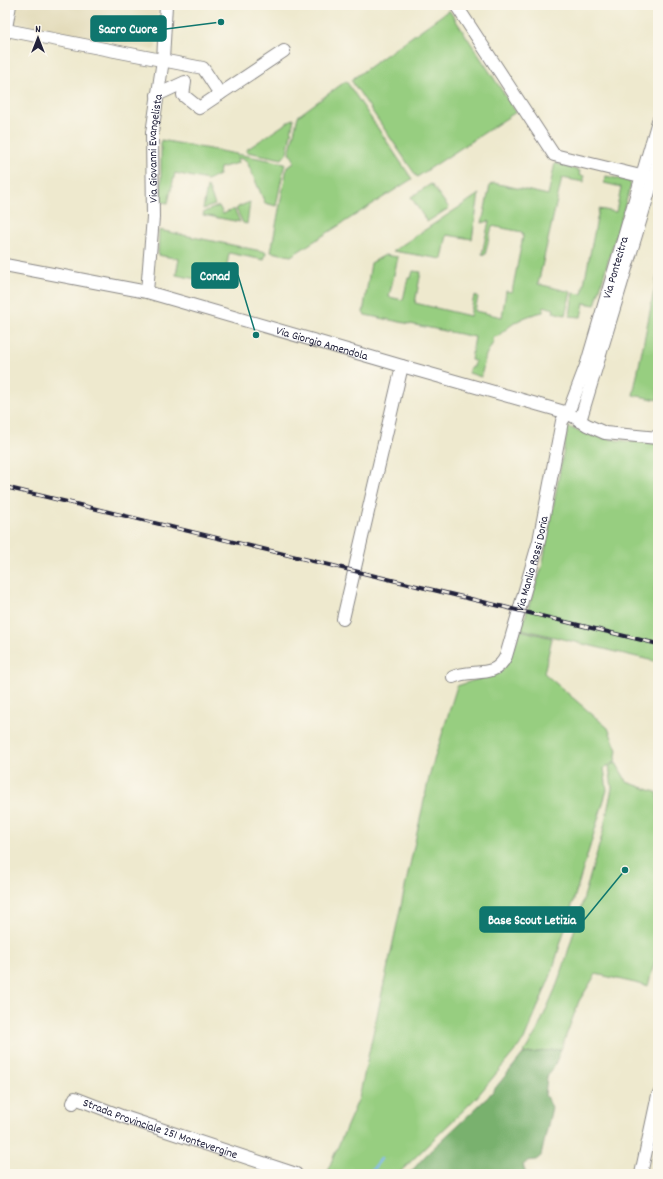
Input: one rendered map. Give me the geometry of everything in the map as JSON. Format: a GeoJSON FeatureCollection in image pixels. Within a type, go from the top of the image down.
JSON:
{"type":"FeatureCollection","features":[{"type":"Feature","properties":{"kind":"street"},"geometry":{"type":"LineString","coordinates":[[10,5],[5,32],[203,68],[220,94]]}},
{"type":"Feature","properties":{"kind":"street","name":"Via Giovanni Evangelista"},"geometry":{"type":"LineString","coordinates":[[147,292],[153,217],[152,133],[163,60],[166,5]]}},
{"type":"Feature","properties":{"kind":"street"},"geometry":{"type":"LineString","coordinates":[[456,5],[554,155],[647,178]]}},
{"type":"Feature","properties":{"kind":"street"},"geometry":{"type":"LineString","coordinates":[[158,95],[185,82],[183,95],[199,108],[284,51]]}},
{"type":"Feature","properties":{"kind":"street","name":"Via Pontecitra"},"geometry":{"type":"LineString","coordinates":[[580,421],[647,178],[658,121]]}},
{"type":"Feature","properties":{"kind":"street","name":"Via Pontecitra"},"geometry":{"type":"LineString","coordinates":[[568,413],[587,363],[647,178],[658,162]]}},
{"type":"Feature","properties":{"kind":"street","name":"Via Giorgio Amendola"},"geometry":{"type":"LineString","coordinates":[[5,265],[147,292],[568,413],[580,421],[605,433],[658,438]]}},
{"type":"Feature","properties":{"kind":"street"},"geometry":{"type":"LineString","coordinates":[[343,618],[402,366]]}},
{"type":"Feature","properties":{"kind":"street"},"geometry":{"type":"LineString","coordinates":[[544,406],[560,403],[576,392]]}},
{"type":"Feature","properties":{"kind":"street","name":"Via Manlio Rossi Doria"},"geometry":{"type":"LineString","coordinates":[[453,677],[464,673],[491,671],[503,662],[506,656],[539,541],[562,421],[568,413]]}},
{"type":"Feature","properties":{"kind":"street"},"geometry":{"type":"LineString","coordinates":[[642,1174],[658,1095]]}},
{"type":"Feature","properties":{"kind":"street","name":"Strada Provinciale 251 Montevergine"},"geometry":{"type":"LineString","coordinates":[[73,1103],[75,1098],[124,1117],[296,1174]]}},
{"type":"Feature","properties":{"kind":"shaded area"},"geometry":{"type":"Polygon","coordinates":[[[16,5],[158,5],[156,47],[153,50],[13,22],[16,5]]]}},
{"type":"Feature","properties":{"kind":"green space"},"geometry":{"type":"Polygon","coordinates":[[[449,10],[516,112],[417,177],[351,80],[449,10]]]}},
{"type":"Feature","properties":{"kind":"green space"},"geometry":{"type":"Polygon","coordinates":[[[346,81],[412,179],[291,256],[271,252],[287,167],[293,164],[293,157],[289,154],[298,116],[346,81]]]}},
{"type":"Feature","properties":{"kind":"green space"},"geometry":{"type":"Polygon","coordinates":[[[294,118],[287,153],[282,159],[247,152],[246,150],[294,118]]]}},
{"type":"Feature","properties":{"kind":"green space"},"geometry":{"type":"Polygon","coordinates":[[[161,140],[285,163],[276,206],[265,203],[246,160],[237,158],[238,163],[220,168],[219,175],[207,180],[175,173],[168,203],[161,202],[161,140]]]}},
{"type":"Feature","properties":{"kind":"green space"},"geometry":{"type":"Polygon","coordinates":[[[555,163],[580,171],[579,175],[584,176],[584,182],[562,178],[538,284],[571,292],[565,315],[553,312],[554,309],[544,306],[543,312],[524,318],[513,324],[497,337],[495,336],[492,339],[494,341],[486,355],[481,377],[469,373],[470,367],[474,367],[475,361],[471,360],[475,337],[365,315],[363,313],[371,263],[385,255],[398,257],[389,297],[403,300],[408,278],[411,278],[413,271],[421,272],[415,303],[470,316],[474,296],[478,297],[475,311],[502,317],[506,291],[512,292],[523,236],[522,232],[492,226],[485,255],[482,254],[489,221],[482,223],[490,185],[494,183],[548,195],[555,163]]]}},
{"type":"Feature","properties":{"kind":"green space"},"geometry":{"type":"Polygon","coordinates":[[[606,176],[629,181],[631,185],[595,305],[584,303],[581,317],[570,316],[573,293],[582,294],[599,209],[616,212],[621,187],[604,183],[606,176]]]}},
{"type":"Feature","properties":{"kind":"green space"},"geometry":{"type":"Polygon","coordinates":[[[431,184],[449,208],[427,222],[411,197],[431,184]]]}},
{"type":"Feature","properties":{"kind":"green space"},"geometry":{"type":"Polygon","coordinates":[[[207,187],[215,205],[203,209],[207,187]]]}},
{"type":"Feature","properties":{"kind":"green space"},"geometry":{"type":"Polygon","coordinates":[[[479,194],[472,239],[447,235],[442,259],[393,251],[479,194]]]}},
{"type":"Feature","properties":{"kind":"green space"},"geometry":{"type":"Polygon","coordinates":[[[250,202],[247,224],[243,223],[236,209],[250,202]]]}},
{"type":"Feature","properties":{"kind":"green space"},"geometry":{"type":"Polygon","coordinates":[[[219,206],[223,214],[234,209],[240,222],[203,215],[204,212],[219,206]]]}},
{"type":"Feature","properties":{"kind":"green space"},"geometry":{"type":"Polygon","coordinates":[[[159,230],[266,252],[264,260],[229,253],[225,277],[202,273],[201,280],[176,275],[179,259],[158,255],[159,230]]]}},
{"type":"Feature","properties":{"kind":"green space"},"geometry":{"type":"Polygon","coordinates":[[[658,272],[658,400],[633,395],[658,272]]]}},
{"type":"Feature","properties":{"kind":"green space"},"geometry":{"type":"Polygon","coordinates":[[[568,427],[594,436],[616,440],[658,444],[658,575],[654,591],[658,592],[658,662],[521,629],[542,567],[568,427]]]}},
{"type":"Feature","properties":{"kind":"green space"},"geometry":{"type":"Polygon","coordinates":[[[520,630],[552,638],[544,673],[608,728],[617,750],[615,762],[610,765],[616,763],[627,782],[658,793],[658,949],[648,986],[596,974],[579,1001],[561,1049],[523,1054],[537,1031],[564,965],[603,832],[612,788],[609,765],[604,768],[607,790],[551,975],[524,1040],[476,1098],[398,1174],[326,1174],[359,1098],[430,773],[457,686],[502,671],[515,645],[520,630]]]}},
{"type":"Feature","properties":{"kind":"green space"},"geometry":{"type":"Polygon","coordinates":[[[561,1049],[556,1063],[547,1077],[545,1095],[552,1107],[541,1156],[536,1160],[528,1161],[523,1165],[526,1174],[409,1174],[425,1156],[488,1097],[523,1054],[561,1049]]]}},
{"type":"Feature","properties":{"kind":"waterway"},"geometry":{"type":"LineString","coordinates":[[369,1174],[381,1159]]}},
{"type":"Feature","properties":{"kind":"railway"},"geometry":{"type":"LineString","coordinates":[[5,487],[658,644]]}},
{"type":"Feature","properties":{"kind":"place","name":"Sacro Cuore"},"geometry":{"type":"Point","coordinates":[221,22]}},
{"type":"Feature","properties":{"kind":"place","name":"Conad"},"geometry":{"type":"Point","coordinates":[256,335]}},
{"type":"Feature","properties":{"kind":"place","name":"Base Scout Letizia"},"geometry":{"type":"Point","coordinates":[625,870]}}]}
